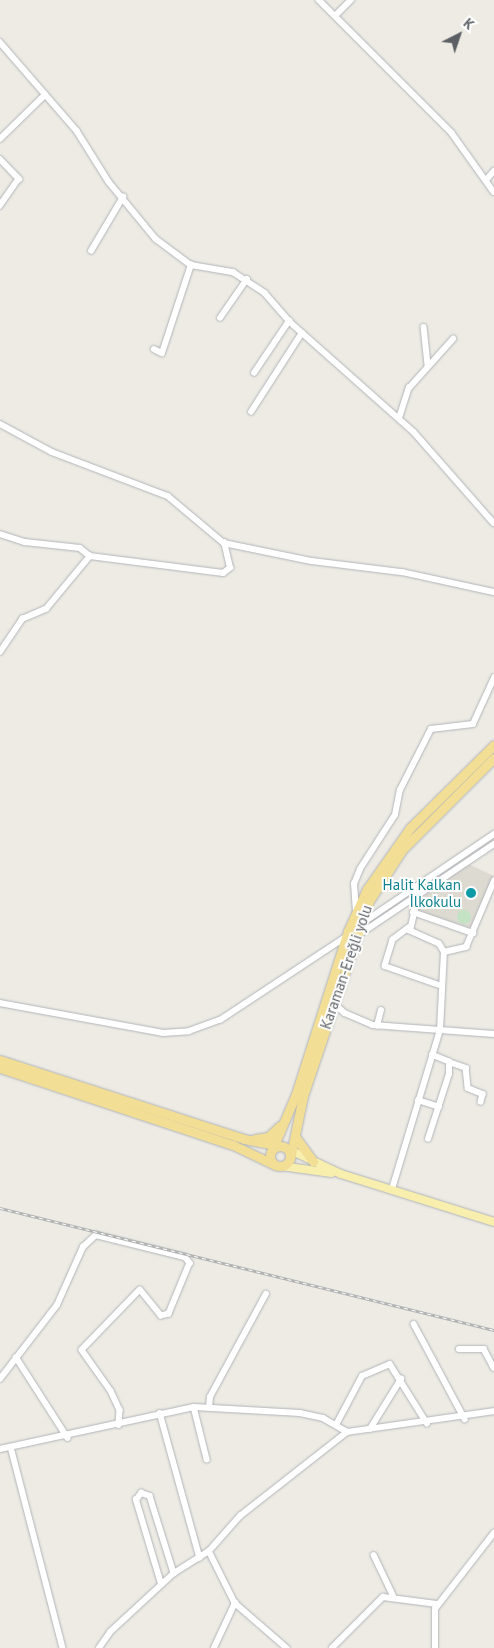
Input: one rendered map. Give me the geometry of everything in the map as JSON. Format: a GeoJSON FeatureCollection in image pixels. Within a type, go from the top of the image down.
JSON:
{"type":"FeatureCollection","features":[{"type":"Feature","properties":{"kind":"highway","name":"Karaman-Ereğli yolu"},"geometry":{"type":"LineString","coordinates":[[283,1150],[296,1129],[333,1002],[356,914],[386,857],[494,745]]}},
{"type":"Feature","properties":{"kind":"highway","name":"Karaman-Ereğli yolu"},"geometry":{"type":"LineString","coordinates":[[278,1166],[290,1111],[350,937],[359,924],[383,875],[402,850],[494,758]]}},
{"type":"Feature","properties":{"kind":"highway"},"geometry":{"type":"LineString","coordinates":[[0,1060],[283,1150],[278,1166],[233,1145],[0,1068]]}},
{"type":"Feature","properties":{"kind":"highway"},"geometry":{"type":"LineString","coordinates":[[244,1139],[268,1137],[290,1111]]}},
{"type":"Feature","properties":{"kind":"highway"},"geometry":{"type":"LineString","coordinates":[[296,1129],[300,1147],[313,1161]]}},
{"type":"Feature","properties":{"kind":"main road"},"geometry":{"type":"LineString","coordinates":[[283,1150],[342,1174],[494,1222]]}},
{"type":"Feature","properties":{"kind":"main road"},"geometry":{"type":"LineString","coordinates":[[278,1166],[342,1174]]}},
{"type":"Feature","properties":{"kind":"street"},"geometry":{"type":"LineString","coordinates":[[319,0],[452,133],[494,192]]}},
{"type":"Feature","properties":{"kind":"street"},"geometry":{"type":"LineString","coordinates":[[336,15],[351,0]]}},
{"type":"Feature","properties":{"kind":"street"},"geometry":{"type":"LineString","coordinates":[[0,42],[45,95],[156,239],[191,265],[225,269],[247,279],[289,321],[399,418],[494,523]]}},
{"type":"Feature","properties":{"kind":"street"},"geometry":{"type":"LineString","coordinates":[[0,139],[45,95]]}},
{"type":"Feature","properties":{"kind":"street"},"geometry":{"type":"LineString","coordinates":[[0,159],[19,179],[0,206]]}},
{"type":"Feature","properties":{"kind":"street"},"geometry":{"type":"LineString","coordinates":[[486,180],[494,171]]}},
{"type":"Feature","properties":{"kind":"street"},"geometry":{"type":"LineString","coordinates":[[91,251],[123,197]]}},
{"type":"Feature","properties":{"kind":"street"},"geometry":{"type":"LineString","coordinates":[[154,349],[162,353],[191,265]]}},
{"type":"Feature","properties":{"kind":"street"},"geometry":{"type":"LineString","coordinates":[[220,318],[247,279]]}},
{"type":"Feature","properties":{"kind":"street"},"geometry":{"type":"LineString","coordinates":[[254,373],[289,321]]}},
{"type":"Feature","properties":{"kind":"street"},"geometry":{"type":"LineString","coordinates":[[424,327],[428,366]]}},
{"type":"Feature","properties":{"kind":"street"},"geometry":{"type":"LineString","coordinates":[[251,412],[302,332]]}},
{"type":"Feature","properties":{"kind":"street"},"geometry":{"type":"LineString","coordinates":[[399,418],[409,388],[453,339]]}},
{"type":"Feature","properties":{"kind":"street"},"geometry":{"type":"LineString","coordinates":[[0,424],[52,452],[168,496],[224,543],[312,561],[402,572],[494,592]]}},
{"type":"Feature","properties":{"kind":"street"},"geometry":{"type":"LineString","coordinates":[[0,534],[25,542],[80,548],[90,556],[224,573],[230,568],[224,543]]}},
{"type":"Feature","properties":{"kind":"street"},"geometry":{"type":"LineString","coordinates":[[0,652],[22,619],[46,609],[90,556]]}},
{"type":"Feature","properties":{"kind":"street"},"geometry":{"type":"LineString","coordinates":[[356,914],[354,884],[360,869],[395,815],[400,790],[432,729],[473,724],[494,678]]}},
{"type":"Feature","properties":{"kind":"street"},"geometry":{"type":"LineString","coordinates":[[359,924],[413,890],[494,834]]}},
{"type":"Feature","properties":{"kind":"street"},"geometry":{"type":"LineString","coordinates":[[0,1003],[163,1033],[189,1031],[220,1020],[350,937],[418,897],[494,844]]}},
{"type":"Feature","properties":{"kind":"street"},"geometry":{"type":"LineString","coordinates":[[444,952],[466,947],[494,881]]}},
{"type":"Feature","properties":{"kind":"street"},"geometry":{"type":"LineString","coordinates":[[413,890],[418,897]]}},
{"type":"Feature","properties":{"kind":"street"},"geometry":{"type":"LineString","coordinates":[[392,1189],[440,1030],[444,952],[439,944],[414,935],[410,927],[418,897]]}},
{"type":"Feature","properties":{"kind":"street"},"geometry":{"type":"LineString","coordinates":[[413,912],[473,933]]}},
{"type":"Feature","properties":{"kind":"street"},"geometry":{"type":"LineString","coordinates":[[410,927],[393,940],[385,966],[442,986]]}},
{"type":"Feature","properties":{"kind":"street"},"geometry":{"type":"LineString","coordinates":[[333,1002],[345,1013],[377,1026],[494,1034]]}},
{"type":"Feature","properties":{"kind":"street"},"geometry":{"type":"LineString","coordinates":[[377,1026],[381,1010]]}},
{"type":"Feature","properties":{"kind":"street"},"geometry":{"type":"LineString","coordinates":[[432,1055],[466,1068],[465,1083],[484,1094],[481,1102]]}},
{"type":"Feature","properties":{"kind":"street"},"geometry":{"type":"LineString","coordinates":[[428,1138],[439,1107],[449,1062]]}},
{"type":"Feature","properties":{"kind":"street"},"geometry":{"type":"LineString","coordinates":[[418,1100],[439,1107]]}},
{"type":"Feature","properties":{"kind":"street"},"geometry":{"type":"LineString","coordinates":[[0,1379],[57,1305],[83,1247],[96,1234],[185,1257],[190,1263],[169,1314],[161,1316],[140,1290],[82,1350],[111,1391],[120,1410],[118,1426]]}},
{"type":"Feature","properties":{"kind":"street"},"geometry":{"type":"LineString","coordinates":[[209,1408],[210,1397],[266,1294]]}},
{"type":"Feature","properties":{"kind":"street"},"geometry":{"type":"LineString","coordinates":[[414,1324],[465,1419]]}},
{"type":"Feature","properties":{"kind":"street"},"geometry":{"type":"LineString","coordinates":[[458,1350],[484,1349],[494,1368]]}},
{"type":"Feature","properties":{"kind":"street"},"geometry":{"type":"LineString","coordinates":[[16,1357],[68,1438]]}},
{"type":"Feature","properties":{"kind":"street"},"geometry":{"type":"LineString","coordinates":[[336,1425],[362,1376],[390,1364],[427,1423]]}},
{"type":"Feature","properties":{"kind":"street"},"geometry":{"type":"LineString","coordinates":[[370,1429],[401,1379]]}},
{"type":"Feature","properties":{"kind":"street"},"geometry":{"type":"LineString","coordinates":[[194,1408],[207,1459]]}},
{"type":"Feature","properties":{"kind":"street"},"geometry":{"type":"LineString","coordinates":[[0,1449],[68,1438],[118,1426],[160,1413],[194,1408],[300,1412],[336,1425],[347,1432]]}},
{"type":"Feature","properties":{"kind":"street"},"geometry":{"type":"LineString","coordinates":[[99,1648],[161,1584],[174,1573],[209,1551],[240,1516],[347,1432],[465,1419],[494,1411]]}},
{"type":"Feature","properties":{"kind":"street"},"geometry":{"type":"LineString","coordinates":[[160,1413],[200,1558]]}},
{"type":"Feature","properties":{"kind":"street"},"geometry":{"type":"LineString","coordinates":[[11,1447],[63,1648]]}},
{"type":"Feature","properties":{"kind":"street"},"geometry":{"type":"LineString","coordinates":[[161,1584],[136,1500],[142,1493],[150,1496],[174,1573]]}},
{"type":"Feature","properties":{"kind":"street"},"geometry":{"type":"LineString","coordinates":[[435,1648],[438,1604],[494,1533]]}},
{"type":"Feature","properties":{"kind":"street"},"geometry":{"type":"LineString","coordinates":[[209,1551],[234,1603],[287,1648]]}},
{"type":"Feature","properties":{"kind":"street"},"geometry":{"type":"LineString","coordinates":[[374,1555],[394,1597]]}},
{"type":"Feature","properties":{"kind":"street"},"geometry":{"type":"LineString","coordinates":[[332,1648],[375,1601],[394,1597],[438,1604]]}},
{"type":"Feature","properties":{"kind":"street"},"geometry":{"type":"LineString","coordinates":[[214,1648],[234,1603]]}},
{"type":"Feature","properties":{"kind":"shaded area"},"geometry":{"type":"Polygon","coordinates":[[[468,864],[494,876],[473,929],[415,910],[420,899],[468,864]]]}},
{"type":"Feature","properties":{"kind":"green space"},"geometry":{"type":"Polygon","coordinates":[[[461,910],[467,910],[471,917],[467,924],[461,924],[457,920],[457,914],[461,910]]]}},
{"type":"Feature","properties":{"kind":"railway"},"geometry":{"type":"LineString","coordinates":[[0,1208],[494,1330]]}},
{"type":"Feature","properties":{"kind":"place","name":"Halit Kalkan İlkokulu"},"geometry":{"type":"Point","coordinates":[471,893]}}]}
